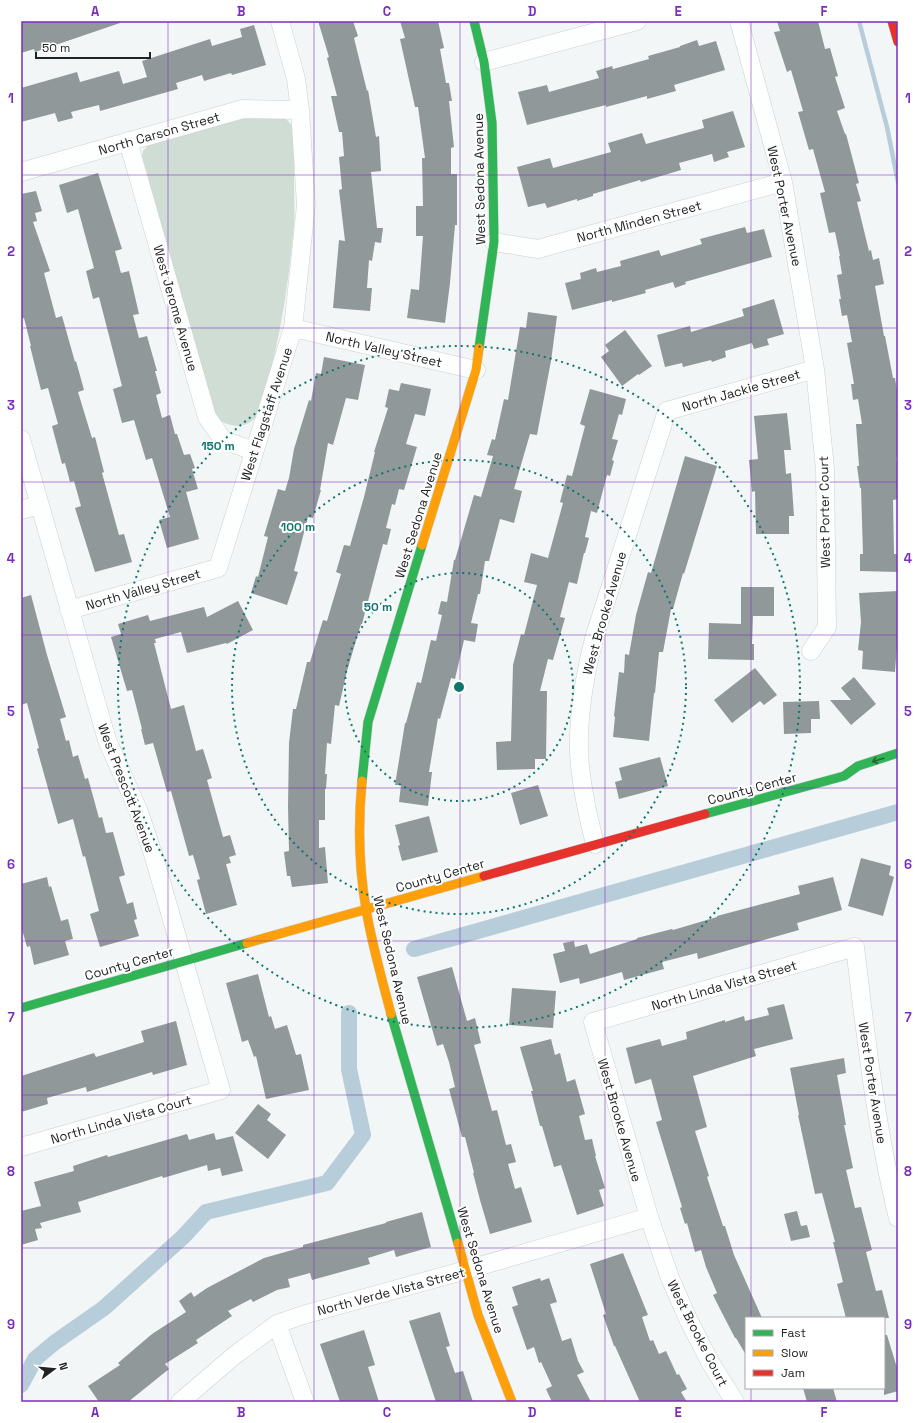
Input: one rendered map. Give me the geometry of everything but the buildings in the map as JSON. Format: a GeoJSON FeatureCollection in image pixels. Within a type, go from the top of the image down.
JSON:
{"type":"FeatureCollection","features":[{"type":"Feature","properties":{"kind":"street","name":"West Flagstaff Avenue"},"geometry":{"type":"LineString","coordinates":[[218,568],[293,328],[306,206],[300,110],[296,79],[280,21]]}},
{"type":"Feature","properties":{"kind":"street","name":"West Sedona Avenue"},"geometry":{"type":"LineString","coordinates":[[474,21],[484,62],[492,123],[494,242],[476,370],[368,722],[361,792],[360,839],[366,909],[378,965],[478,1316],[512,1402]]}},
{"type":"Feature","properties":{"kind":"street"},"geometry":{"type":"LineString","coordinates":[[484,62],[637,21]]}},
{"type":"Feature","properties":{"kind":"street","name":"West Porter Avenue"},"geometry":{"type":"LineString","coordinates":[[739,21],[783,182],[815,369]]}},
{"type":"Feature","properties":{"kind":"street"},"geometry":{"type":"LineString","coordinates":[[892,21],[898,42]]}},
{"type":"Feature","properties":{"kind":"street","name":"North Carson Street"},"geometry":{"type":"LineString","coordinates":[[21,172],[243,109],[300,110]]}},
{"type":"Feature","properties":{"kind":"street","name":"West Jerome Avenue"},"geometry":{"type":"LineString","coordinates":[[128,141],[207,417],[223,440],[254,451]]}},
{"type":"Feature","properties":{"kind":"street","name":"North Minden Street"},"geometry":{"type":"LineString","coordinates":[[494,242],[538,249],[783,182]]}},
{"type":"Feature","properties":{"kind":"street","name":"North Valley Street"},"geometry":{"type":"LineString","coordinates":[[293,328],[476,370]]}},
{"type":"Feature","properties":{"kind":"street","name":"North Jackie Street"},"geometry":{"type":"LineString","coordinates":[[666,411],[815,369]]}},
{"type":"Feature","properties":{"kind":"street","name":"West Porter Court"},"geometry":{"type":"LineString","coordinates":[[811,651],[827,627],[825,469],[815,369]]}},
{"type":"Feature","properties":{"kind":"street","name":"West Brooke Avenue"},"geometry":{"type":"LineString","coordinates":[[595,844],[585,806],[580,762],[579,728],[587,666],[595,636],[666,411]]}},
{"type":"Feature","properties":{"kind":"street","name":"West Prescott Avenue"},"geometry":{"type":"LineString","coordinates":[[21,439],[107,740],[139,812],[154,857],[221,1090]]}},
{"type":"Feature","properties":{"kind":"street"},"geometry":{"type":"LineString","coordinates":[[21,510],[39,505]]}},
{"type":"Feature","properties":{"kind":"street","name":"North Valley Street"},"geometry":{"type":"LineString","coordinates":[[69,610],[218,568]]}},
{"type":"Feature","properties":{"kind":"street","name":"County Center"},"geometry":{"type":"LineString","coordinates":[[844,776],[858,766],[898,754]]}},
{"type":"Feature","properties":{"kind":"street","name":"County Center"},"geometry":{"type":"LineString","coordinates":[[21,1008],[595,844],[844,776],[856,777]]}},
{"type":"Feature","properties":{"kind":"street","name":"West Porter Avenue"},"geometry":{"type":"LineString","coordinates":[[854,947],[870,1070],[880,1132],[898,1218]]}},
{"type":"Feature","properties":{"kind":"street","name":"North Linda Vista Street"},"geometry":{"type":"LineString","coordinates":[[593,1022],[854,947]]}},
{"type":"Feature","properties":{"kind":"street","name":"West Brooke Avenue"},"geometry":{"type":"LineString","coordinates":[[593,1022],[649,1217]]}},
{"type":"Feature","properties":{"kind":"street","name":"North Linda Vista Court"},"geometry":{"type":"LineString","coordinates":[[21,1147],[221,1090]]}},
{"type":"Feature","properties":{"kind":"street","name":"North Verde Vista Street"},"geometry":{"type":"LineString","coordinates":[[180,1402],[235,1355],[277,1324],[303,1315],[649,1217]]}},
{"type":"Feature","properties":{"kind":"street","name":"West Brooke Court"},"geometry":{"type":"LineString","coordinates":[[649,1217],[670,1278],[688,1319],[710,1362],[735,1402]]}},
{"type":"Feature","properties":{"kind":"street"},"geometry":{"type":"LineString","coordinates":[[277,1324],[304,1402]]}},
{"type":"Feature","properties":{"kind":"shaded area"},"geometry":{"type":"Polygon","coordinates":[[[266,113],[282,117],[289,121],[295,136],[294,219],[291,258],[281,324],[264,400],[255,418],[245,425],[238,426],[226,423],[215,416],[154,200],[141,160],[143,151],[151,142],[160,138],[266,113]]]}},
{"type":"Feature","properties":{"kind":"waterway"},"geometry":{"type":"LineString","coordinates":[[859,21],[887,127],[898,182]]}},
{"type":"Feature","properties":{"kind":"waterway"},"geometry":{"type":"LineString","coordinates":[[414,949],[898,812]]}},
{"type":"Feature","properties":{"kind":"waterway"},"geometry":{"type":"LineString","coordinates":[[21,1385],[35,1359],[54,1343],[104,1308],[183,1237],[206,1212],[327,1183],[363,1135],[349,1069],[349,1013]]}},
{"type":"Feature","properties":{"kind":"traffic: fast"},"geometry":{"type":"LineString","coordinates":[[474,21],[484,62],[492,123],[494,242],[479,348]]}},
{"type":"Feature","properties":{"kind":"traffic: fast"},"geometry":{"type":"LineString","coordinates":[[362,781],[368,722],[422,545]]}},
{"type":"Feature","properties":{"kind":"traffic: fast"},"geometry":{"type":"LineString","coordinates":[[705,814],[844,776],[858,766],[898,753]]}},
{"type":"Feature","properties":{"kind":"traffic: fast"},"geometry":{"type":"LineString","coordinates":[[21,1008],[247,943]]}},
{"type":"Feature","properties":{"kind":"traffic: fast"},"geometry":{"type":"LineString","coordinates":[[391,1014],[458,1243]]}},
{"type":"Feature","properties":{"kind":"traffic: slow"},"geometry":{"type":"LineString","coordinates":[[422,545],[476,370],[479,348]]}},
{"type":"Feature","properties":{"kind":"traffic: slow"},"geometry":{"type":"LineString","coordinates":[[362,781],[360,813],[362,878],[371,936],[391,1014]]}},
{"type":"Feature","properties":{"kind":"traffic: slow"},"geometry":{"type":"LineString","coordinates":[[247,943],[484,876]]}},
{"type":"Feature","properties":{"kind":"traffic: slow"},"geometry":{"type":"LineString","coordinates":[[458,1243],[478,1315],[512,1402]]}},
{"type":"Feature","properties":{"kind":"traffic: jam"},"geometry":{"type":"LineString","coordinates":[[892,21],[898,42]]}},
{"type":"Feature","properties":{"kind":"traffic: jam"},"geometry":{"type":"LineString","coordinates":[[484,876],[705,814]]}}]}
